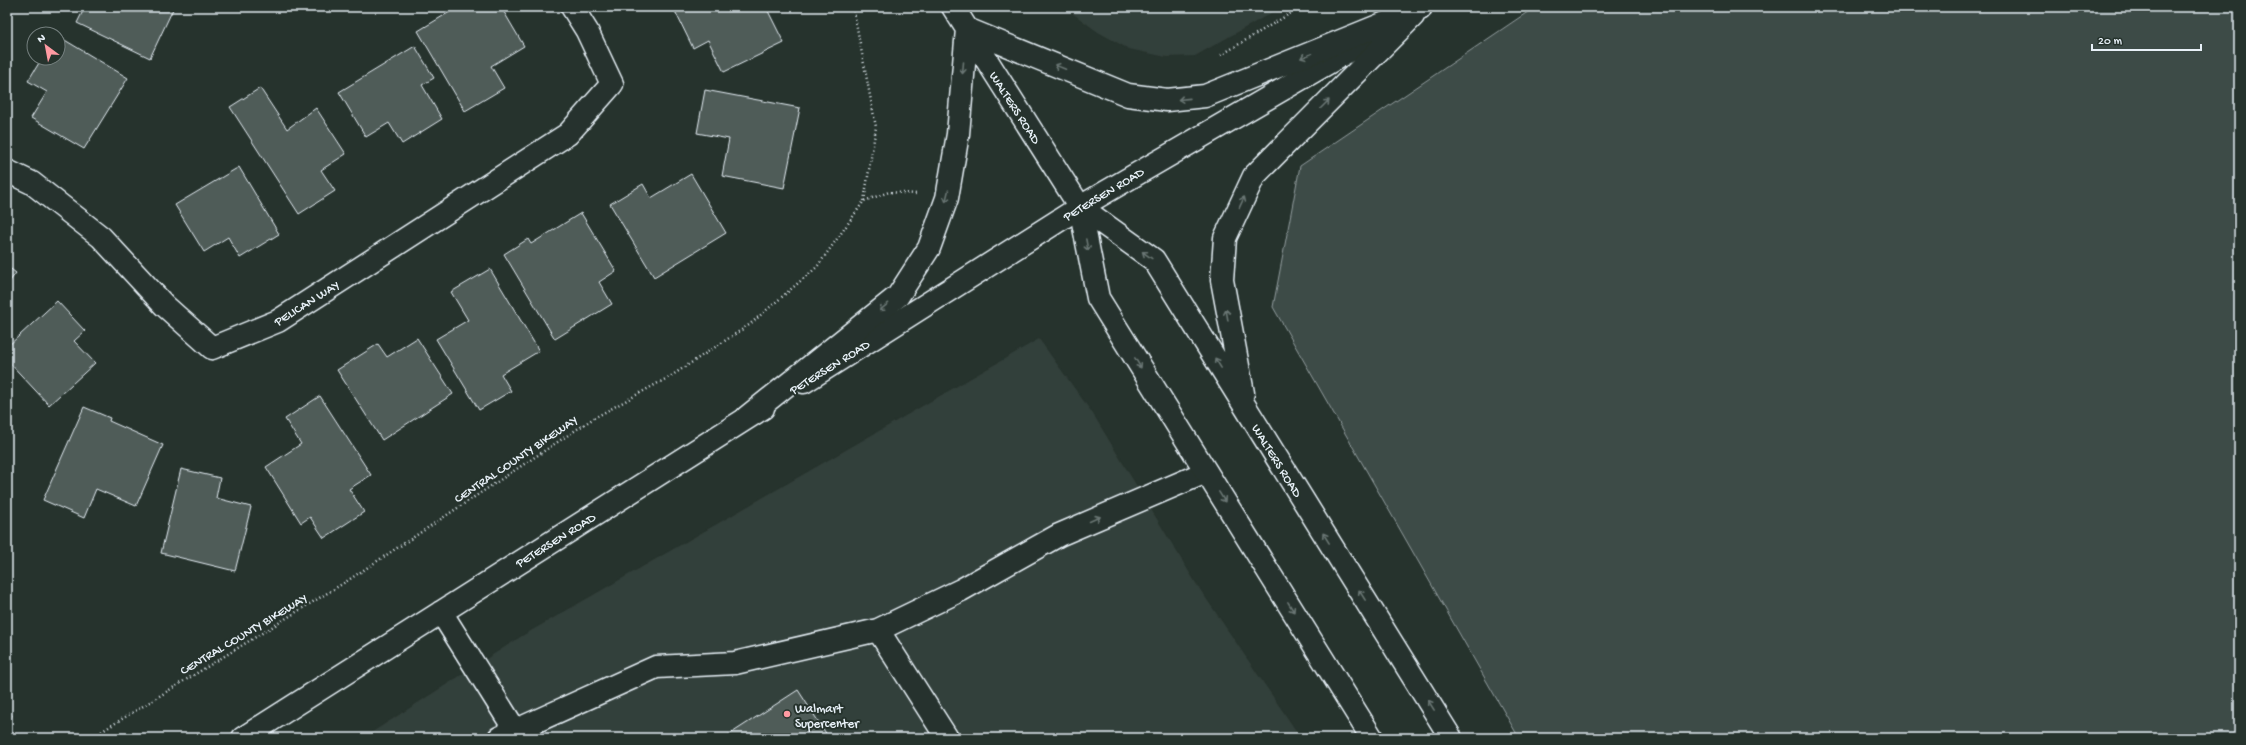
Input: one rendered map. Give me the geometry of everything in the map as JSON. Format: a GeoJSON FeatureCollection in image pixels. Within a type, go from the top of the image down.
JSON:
{"type":"FeatureCollection","features":[{"type":"Feature","properties":{"kind":"main road","name":"PELICAN WAY"},"geometry":{"type":"LineString","coordinates":[[7,171],[32,183],[101,237],[164,305],[212,348],[278,321],[568,134],[612,84],[587,31],[572,7]]}},
{"type":"Feature","properties":{"kind":"main road","name":"WALTERS ROAD"},"geometry":{"type":"LineString","coordinates":[[953,7],[1080,207],[1098,298],[1372,738]]}},
{"type":"Feature","properties":{"kind":"main road"},"geometry":{"type":"LineString","coordinates":[[747,417],[898,296],[929,248],[947,198],[958,134],[967,29],[1128,95],[1167,100],[1205,96],[1421,8]]}},
{"type":"Feature","properties":{"kind":"main road"},"geometry":{"type":"LineString","coordinates":[[1246,408],[1222,280],[1225,238],[1254,176],[1421,8]]}},
{"type":"Feature","properties":{"kind":"main road","name":"PETERSEN ROAD"},"geometry":{"type":"LineString","coordinates":[[243,738],[1080,207],[1421,8]]}},
{"type":"Feature","properties":{"kind":"main road","name":"WALTERS ROAD"},"geometry":{"type":"LineString","coordinates":[[1080,207],[1154,260],[1451,738]]}},
{"type":"Feature","properties":{"kind":"main road"},"geometry":{"type":"LineString","coordinates":[[441,612],[507,734],[656,667],[735,663],[878,630],[961,590],[1059,535],[1206,472]]}},
{"type":"Feature","properties":{"kind":"main road"},"geometry":{"type":"LineString","coordinates":[[878,630],[947,738]]}},
{"type":"Feature","properties":{"kind":"path"},"geometry":{"type":"LineString","coordinates":[[853,7],[876,128],[864,201],[889,192],[924,195]]}},
{"type":"Feature","properties":{"kind":"path"},"geometry":{"type":"LineString","coordinates":[[1214,58],[1301,7]]}},
{"type":"Feature","properties":{"kind":"path","name":"CENTRAL COUNTY BIKEWAY"},"geometry":{"type":"LineString","coordinates":[[91,738],[347,581],[594,418],[671,376],[750,325],[817,267],[864,201]]}},
{"type":"Feature","properties":{"kind":"shaded area"},"geometry":{"type":"Polygon","coordinates":[[[1064,7],[1282,7],[1195,56],[1166,57],[1129,49],[1098,32],[1064,7]]]}},
{"type":"Feature","properties":{"kind":"shaded area"},"geometry":{"type":"Polygon","coordinates":[[[1535,7],[2239,7],[2239,738],[1519,738],[1273,307],[1300,166],[1535,7]]]}},
{"type":"Feature","properties":{"kind":"shaded area"},"geometry":{"type":"Polygon","coordinates":[[[1039,339],[1093,414],[1197,585],[1301,738],[363,738],[522,636],[1039,339]]]}},
{"type":"Feature","properties":{"kind":"building"},"geometry":{"type":"Polygon","coordinates":[[[85,7],[174,7],[150,58],[77,23],[85,7]]]}},
{"type":"Feature","properties":{"kind":"building"},"geometry":{"type":"Polygon","coordinates":[[[458,7],[501,7],[524,46],[491,66],[504,88],[465,111],[418,31],[458,7]]]}},
{"type":"Feature","properties":{"kind":"building"},"geometry":{"type":"Polygon","coordinates":[[[673,7],[766,7],[784,43],[724,72],[708,40],[693,48],[673,7]]]}},
{"type":"Feature","properties":{"kind":"building"},"geometry":{"type":"Polygon","coordinates":[[[66,41],[128,78],[84,149],[31,118],[47,92],[28,81],[37,66],[66,66],[66,41]]]}},
{"type":"Feature","properties":{"kind":"building"},"geometry":{"type":"Polygon","coordinates":[[[415,46],[434,78],[422,85],[442,119],[402,144],[389,123],[366,137],[339,92],[415,46]]]}},
{"type":"Feature","properties":{"kind":"building"},"geometry":{"type":"Polygon","coordinates":[[[260,88],[287,129],[316,108],[346,154],[321,170],[335,191],[299,214],[230,107],[260,88]]]}},
{"type":"Feature","properties":{"kind":"building"},"geometry":{"type":"Polygon","coordinates":[[[705,90],[800,108],[784,188],[722,176],[729,139],[697,133],[705,90]]]}},
{"type":"Feature","properties":{"kind":"building"},"geometry":{"type":"Polygon","coordinates":[[[239,167],[279,234],[240,258],[228,237],[204,252],[175,205],[239,167]]]}},
{"type":"Feature","properties":{"kind":"building"},"geometry":{"type":"Polygon","coordinates":[[[691,174],[726,233],[654,277],[610,204],[643,184],[651,198],[691,174]]]}},
{"type":"Feature","properties":{"kind":"building"},"geometry":{"type":"Polygon","coordinates":[[[581,213],[616,271],[599,282],[612,304],[555,339],[504,254],[528,239],[531,244],[581,213]]]}},
{"type":"Feature","properties":{"kind":"building"},"geometry":{"type":"Polygon","coordinates":[[[7,266],[16,273],[7,285],[7,266]]]}},
{"type":"Feature","properties":{"kind":"building"},"geometry":{"type":"Polygon","coordinates":[[[490,269],[539,351],[501,374],[511,391],[479,410],[436,339],[468,320],[451,292],[490,269]]]}},
{"type":"Feature","properties":{"kind":"building"},"geometry":{"type":"Polygon","coordinates":[[[57,301],[85,331],[74,341],[95,363],[49,405],[7,360],[7,347],[57,301]]]}},
{"type":"Feature","properties":{"kind":"building"},"geometry":{"type":"Polygon","coordinates":[[[417,338],[453,394],[382,440],[337,370],[378,344],[387,357],[417,338]]]}},
{"type":"Feature","properties":{"kind":"building"},"geometry":{"type":"Polygon","coordinates":[[[320,396],[371,475],[349,489],[364,512],[324,538],[310,517],[301,523],[266,467],[301,444],[285,419],[320,396]]]}},
{"type":"Feature","properties":{"kind":"building"},"geometry":{"type":"Polygon","coordinates":[[[84,407],[110,418],[109,421],[163,445],[136,506],[96,489],[84,518],[43,500],[84,407]]]}},
{"type":"Feature","properties":{"kind":"building"},"geometry":{"type":"Polygon","coordinates":[[[181,469],[220,478],[216,498],[251,507],[235,571],[161,553],[181,469]]]}},
{"type":"Feature","properties":{"kind":"building","name":"Walmart Supercenter"},"geometry":{"type":"Polygon","coordinates":[[[798,690],[829,738],[724,738],[798,690]]]}},
{"type":"Feature","properties":{"kind":"building"},"geometry":{"type":"Polygon","coordinates":[[[7,708],[12,716],[7,719],[7,708]]]}},
{"type":"Feature","properties":{"kind":"place","name":"Walmart Supercenter"},"geometry":{"type":"Point","coordinates":[787,714]}}]}
